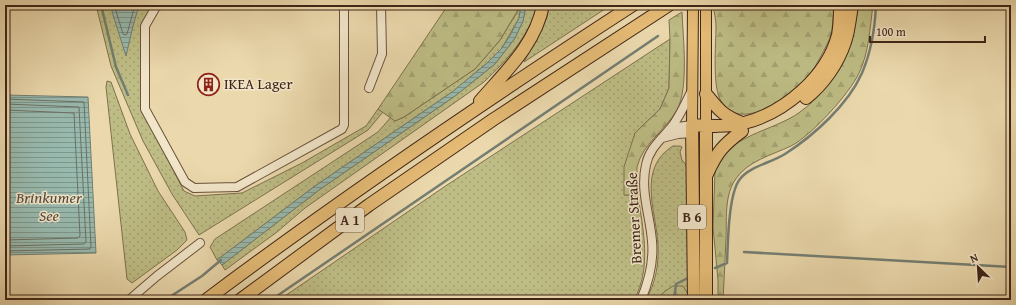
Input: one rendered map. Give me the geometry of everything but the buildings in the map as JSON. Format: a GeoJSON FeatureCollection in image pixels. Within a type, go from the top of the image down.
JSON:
{"type":"FeatureCollection","features":[{"type":"Feature","properties":{"kind":"highway"},"geometry":{"type":"LineString","coordinates":[[468,114],[519,57],[533,35],[542,13],[543,5]]}},
{"type":"Feature","properties":{"kind":"highway","name":"A 1"},"geometry":{"type":"LineString","coordinates":[[206,300],[333,207],[468,114],[633,5]]}},
{"type":"Feature","properties":{"kind":"highway","name":"A 1"},"geometry":{"type":"LineString","coordinates":[[240,300],[369,206],[494,119],[669,5]]}},
{"type":"Feature","properties":{"kind":"highway"},"geometry":{"type":"LineString","coordinates":[[705,178],[721,148],[743,127],[780,108],[791,101],[808,86],[831,53],[838,36],[840,5]]}},
{"type":"Feature","properties":{"kind":"highway"},"geometry":{"type":"LineString","coordinates":[[692,129],[706,129],[732,125],[743,127],[767,123],[781,116],[812,93],[838,60],[846,41],[852,5]]}},
{"type":"Feature","properties":{"kind":"highway"},"geometry":{"type":"LineString","coordinates":[[706,94],[720,111],[743,127]]}},
{"type":"Feature","properties":{"kind":"highway","name":"B 6"},"geometry":{"type":"LineString","coordinates":[[692,129],[694,300]]}},
{"type":"Feature","properties":{"kind":"highway","name":"B 6"},"geometry":{"type":"LineString","coordinates":[[706,129],[706,300]]}},
{"type":"Feature","properties":{"kind":"main road","name":"B 6"},"geometry":{"type":"LineString","coordinates":[[706,5],[706,129]]}},
{"type":"Feature","properties":{"kind":"main road","name":"B 6"},"geometry":{"type":"LineString","coordinates":[[692,129],[693,7]]}},
{"type":"Feature","properties":{"kind":"street"},"geometry":{"type":"LineString","coordinates":[[157,5],[145,26],[145,109],[185,182],[194,188],[237,187],[342,129],[344,125],[344,5]]}},
{"type":"Feature","properties":{"kind":"street"},"geometry":{"type":"LineString","coordinates":[[369,88],[382,54],[381,5]]}},
{"type":"Feature","properties":{"kind":"street","name":"Bremer Straße"},"geometry":{"type":"LineString","coordinates":[[640,300],[648,284],[651,271],[652,253],[651,233],[644,195],[646,162],[649,154],[668,131],[682,109],[692,89]]}},
{"type":"Feature","properties":{"kind":"street"},"geometry":{"type":"LineString","coordinates":[[668,131],[678,127],[692,129]]}},
{"type":"Feature","properties":{"kind":"street"},"geometry":{"type":"LineString","coordinates":[[662,138],[692,129]]}},
{"type":"Feature","properties":{"kind":"street"},"geometry":{"type":"LineString","coordinates":[[129,300],[156,276],[200,243]]}},
{"type":"Feature","properties":{"kind":"green space"},"geometry":{"type":"Polygon","coordinates":[[[96,5],[153,5],[141,28],[142,110],[184,191],[195,196],[242,193],[302,163],[366,126],[378,109],[383,112],[368,130],[199,235],[172,194],[143,141],[111,66],[96,5]]]}},
{"type":"Feature","properties":{"kind":"green space"},"geometry":{"type":"Polygon","coordinates":[[[448,5],[521,5],[500,40],[475,69],[404,117],[395,121],[378,109],[448,5]]]}},
{"type":"Feature","properties":{"kind":"green space"},"geometry":{"type":"Polygon","coordinates":[[[526,5],[538,5],[529,27],[509,56],[484,82],[305,208],[277,232],[225,270],[222,265],[319,190],[455,96],[495,64],[515,38],[523,21],[526,5]]]}},
{"type":"Feature","properties":{"kind":"green space"},"geometry":{"type":"Polygon","coordinates":[[[549,5],[611,5],[524,62],[547,17],[549,5]]]}},
{"type":"Feature","properties":{"kind":"green space"},"geometry":{"type":"Polygon","coordinates":[[[713,5],[833,5],[834,8],[830,38],[809,75],[799,86],[786,96],[772,106],[757,112],[743,114],[731,111],[721,101],[716,86],[716,23],[713,5]]]}},
{"type":"Feature","properties":{"kind":"green space"},"geometry":{"type":"Polygon","coordinates":[[[859,5],[873,5],[870,31],[865,57],[859,73],[847,91],[839,102],[809,133],[791,146],[753,163],[740,173],[731,187],[727,209],[723,300],[718,300],[718,280],[713,227],[715,171],[720,159],[729,149],[739,142],[789,119],[813,102],[832,78],[840,64],[856,21],[859,5]]]}},
{"type":"Feature","properties":{"kind":"green space"},"geometry":{"type":"Polygon","coordinates":[[[521,6],[519,18],[502,48],[486,64],[452,92],[315,186],[217,260],[210,247],[215,239],[378,132],[391,117],[395,121],[404,117],[475,69],[500,40],[521,6]]]}},
{"type":"Feature","properties":{"kind":"green space"},"geometry":{"type":"Polygon","coordinates":[[[682,12],[684,76],[681,100],[677,110],[649,144],[640,159],[637,167],[638,195],[624,195],[624,167],[635,133],[660,109],[669,88],[669,20],[682,12]]]}},
{"type":"Feature","properties":{"kind":"green space"},"geometry":{"type":"Polygon","coordinates":[[[670,39],[669,88],[660,109],[635,133],[625,195],[638,195],[644,235],[645,249],[643,275],[640,287],[634,300],[279,300],[444,187],[670,39]]]}},
{"type":"Feature","properties":{"kind":"green space"},"geometry":{"type":"Polygon","coordinates":[[[107,81],[111,82],[130,134],[158,191],[185,232],[187,240],[177,250],[132,283],[127,279],[106,87],[107,81]]]}},
{"type":"Feature","properties":{"kind":"green space"},"geometry":{"type":"Polygon","coordinates":[[[673,146],[682,147],[680,152],[682,160],[687,166],[688,294],[664,292],[657,300],[646,300],[654,281],[658,260],[657,233],[651,192],[652,179],[655,167],[662,156],[673,146]]]}},
{"type":"Feature","properties":{"kind":"green space"},"geometry":{"type":"Polygon","coordinates":[[[673,286],[683,286],[688,294],[689,300],[657,300],[664,292],[673,286]]]}},
{"type":"Feature","properties":{"kind":"water"},"geometry":{"type":"Polygon","coordinates":[[[113,5],[139,5],[126,56],[112,12],[113,5]]]}},
{"type":"Feature","properties":{"kind":"water"},"geometry":{"type":"Polygon","coordinates":[[[521,5],[526,5],[523,21],[515,38],[495,64],[455,96],[319,190],[222,265],[217,260],[315,186],[452,92],[486,64],[502,48],[511,34],[519,18],[521,5]]]}},
{"type":"Feature","properties":{"kind":"water","name":"Brinkumer See"},"geometry":{"type":"Polygon","coordinates":[[[5,95],[88,97],[96,253],[5,255],[5,95]]]}},
{"type":"Feature","properties":{"kind":"waterway"},"geometry":{"type":"LineString","coordinates":[[101,5],[116,67],[128,95]]}},
{"type":"Feature","properties":{"kind":"waterway"},"geometry":{"type":"LineString","coordinates":[[715,268],[727,263],[728,232],[731,207],[736,186],[740,179],[749,171],[785,154],[796,147],[829,119],[848,97],[856,85],[868,57],[874,31],[876,5]]}},
{"type":"Feature","properties":{"kind":"waterway"},"geometry":{"type":"LineString","coordinates":[[271,300],[658,36]]}},
{"type":"Feature","properties":{"kind":"waterway"},"geometry":{"type":"LineString","coordinates":[[744,252],[1011,267]]}},
{"type":"Feature","properties":{"kind":"waterway"},"geometry":{"type":"LineString","coordinates":[[165,300],[202,276],[221,260]]}},
{"type":"Feature","properties":{"kind":"waterway"},"geometry":{"type":"LineString","coordinates":[[674,300],[676,284],[686,279]]}},
{"type":"Feature","properties":{"kind":"place","name":"IKEA Lager"},"geometry":{"type":"Point","coordinates":[209,84]}}]}
